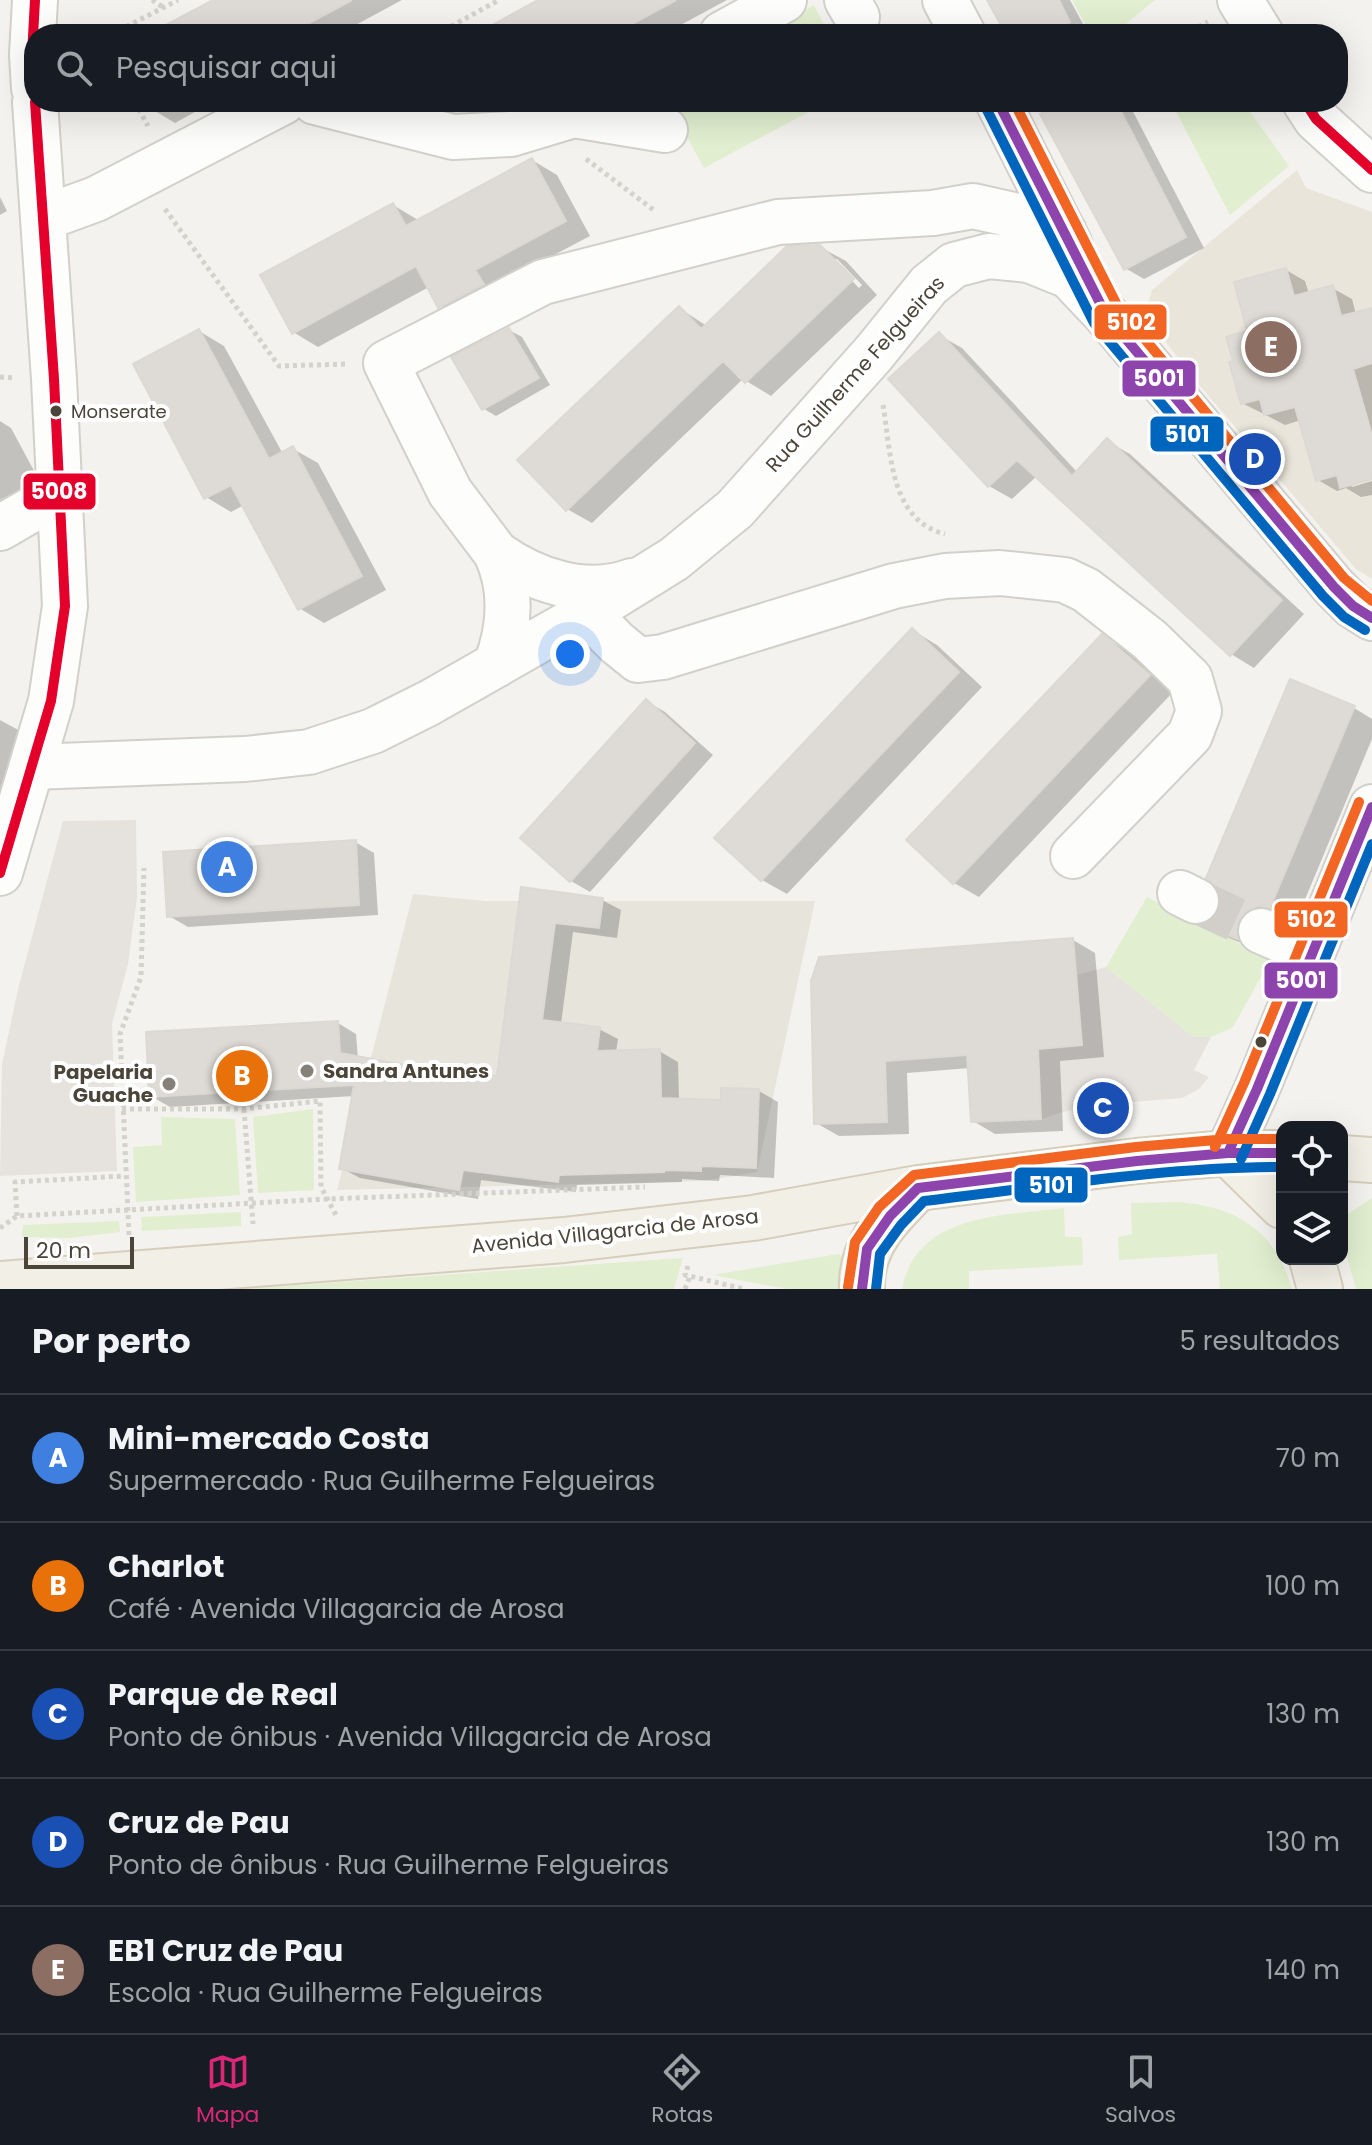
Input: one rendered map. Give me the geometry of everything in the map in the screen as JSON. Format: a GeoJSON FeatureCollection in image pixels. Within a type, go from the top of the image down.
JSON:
{"type":"FeatureCollection","features":[{"type":"Feature","properties":{"kind":"main road","name":"Avenida Villagarcia de Arosa"},"geometry":{"type":"LineString","coordinates":[[0,1284],[564,1240],[753,1218],[918,1188],[1137,1161],[1228,1153],[1276,1153]]}},
{"type":"Feature","properties":{"kind":"main road"},"geometry":{"type":"LineString","coordinates":[[1228,1153],[1276,1200]]}},
{"type":"Feature","properties":{"kind":"main road"},"geometry":{"type":"LineString","coordinates":[[1348,1158],[1372,1160]]}},
{"type":"Feature","properties":{"kind":"main road"},"geometry":{"type":"LineString","coordinates":[[862,1289],[867,1249],[890,1216],[918,1188]]}},
{"type":"Feature","properties":{"kind":"main road"},"geometry":{"type":"LineString","coordinates":[[1314,1265],[1320,1289]]}},
{"type":"Feature","properties":{"kind":"street"},"geometry":{"type":"LineString","coordinates":[[34,24],[35,0]]}},
{"type":"Feature","properties":{"kind":"street"},"geometry":{"type":"LineString","coordinates":[[740,24],[784,0]]}},
{"type":"Feature","properties":{"kind":"street"},"geometry":{"type":"LineString","coordinates":[[945,0],[958,24]]}},
{"type":"Feature","properties":{"kind":"street"},"geometry":{"type":"LineString","coordinates":[[1240,0],[1255,24]]}},
{"type":"Feature","properties":{"kind":"street"},"geometry":{"type":"LineString","coordinates":[[0,88],[24,76]]}},
{"type":"Feature","properties":{"kind":"street"},"geometry":{"type":"LineString","coordinates":[[0,873],[51,701],[65,606],[36,112]]}},
{"type":"Feature","properties":{"kind":"street"},"geometry":{"type":"LineString","coordinates":[[44,218],[96,199],[264,112]]}},
{"type":"Feature","properties":{"kind":"street"},"geometry":{"type":"LineString","coordinates":[[354,112],[453,137],[511,134],[570,114],[665,130]]}},
{"type":"Feature","properties":{"kind":"street"},"geometry":{"type":"LineString","coordinates":[[1003,112],[1106,315]]}},
{"type":"Feature","properties":{"kind":"street"},"geometry":{"type":"LineString","coordinates":[[1311,112],[1372,170]]}},
{"type":"Feature","properties":{"kind":"street"},"geometry":{"type":"LineString","coordinates":[[386,363],[543,282],[778,222],[933,213],[973,206],[1022,217],[1064,232]]}},
{"type":"Feature","properties":{"kind":"street","name":"Rua Guilherme Felgueiras"},"geometry":{"type":"LineString","coordinates":[[32,767],[230,760],[309,752],[373,731],[587,613],[674,559],[735,509],[874,353],[929,285],[954,265],[989,256],[1029,260],[1069,276],[1106,315],[1334,587],[1353,606],[1372,618]]}},
{"type":"Feature","properties":{"kind":"street","name":"Rua Guilherme Felgueiras"},"geometry":{"type":"LineString","coordinates":[[386,363],[450,492],[496,553],[505,573],[508,605],[506,637],[496,665]]}},
{"type":"Feature","properties":{"kind":"street"},"geometry":{"type":"LineString","coordinates":[[0,528],[60,493]]}},
{"type":"Feature","properties":{"kind":"street","name":"Rua Guilherme Felgueiras"},"geometry":{"type":"LineString","coordinates":[[496,553],[530,574],[576,587],[613,588],[646,577]]}},
{"type":"Feature","properties":{"kind":"street"},"geometry":{"type":"LineString","coordinates":[[587,613],[638,660],[663,657],[894,586],[945,576],[1000,573],[1065,580],[1086,590],[1150,640],[1190,679],[1199,711],[1190,735],[1073,856]]}},
{"type":"Feature","properties":{"kind":"street"},"geometry":{"type":"LineString","coordinates":[[1228,1153],[1372,807]]}},
{"type":"Feature","properties":{"kind":"street"},"geometry":{"type":"LineString","coordinates":[[1261,931],[1312,953]]}},
{"type":"Feature","properties":{"kind":"path"},"geometry":{"type":"LineString","coordinates":[[152,0],[164,8]]}},
{"type":"Feature","properties":{"kind":"path"},"geometry":{"type":"LineString","coordinates":[[132,24],[178,0]]}},
{"type":"Feature","properties":{"kind":"path"},"geometry":{"type":"LineString","coordinates":[[455,24],[499,0]]}},
{"type":"Feature","properties":{"kind":"path"},"geometry":{"type":"LineString","coordinates":[[570,114],[697,243]]}},
{"type":"Feature","properties":{"kind":"path"},"geometry":{"type":"LineString","coordinates":[[141,176],[279,366],[386,363]]}},
{"type":"Feature","properties":{"kind":"path"},"geometry":{"type":"LineString","coordinates":[[874,353],[895,479],[906,509],[926,527],[954,535]]}},
{"type":"Feature","properties":{"kind":"path"},"geometry":{"type":"LineString","coordinates":[[129,1237],[120,1034],[141,977],[144,868]]}},
{"type":"Feature","properties":{"kind":"path"},"geometry":{"type":"LineString","coordinates":[[122,1109],[244,1109],[320,1101],[321,1187],[341,1224]]}},
{"type":"Feature","properties":{"kind":"path"},"geometry":{"type":"LineString","coordinates":[[244,1109],[253,1231]]}},
{"type":"Feature","properties":{"kind":"path"},"geometry":{"type":"LineString","coordinates":[[17,1216],[15,1182],[124,1176]]}},
{"type":"Feature","properties":{"kind":"path"},"geometry":{"type":"LineString","coordinates":[[0,1228],[17,1216],[646,1186]]}},
{"type":"Feature","properties":{"kind":"path"},"geometry":{"type":"LineString","coordinates":[[685,1289],[690,1276]]}},
{"type":"Feature","properties":{"kind":"shaded area"},"geometry":{"type":"Polygon","coordinates":[[[1297,170],[1306,188],[1372,212],[1372,579],[1356,569],[1195,380],[1145,315],[1152,290],[1297,170]]]}},
{"type":"Feature","properties":{"kind":"shaded area"},"geometry":{"type":"Polygon","coordinates":[[[136,820],[137,897],[128,964],[112,1024],[117,1171],[0,1176],[2,1064],[19,985],[63,821],[136,820]]]}},
{"type":"Feature","properties":{"kind":"shaded area"},"geometry":{"type":"Polygon","coordinates":[[[413,894],[485,901],[815,901],[757,1172],[703,1181],[337,1190],[413,894]]]}},
{"type":"Feature","properties":{"kind":"shaded area"},"geometry":{"type":"Polygon","coordinates":[[[1106,967],[1193,1037],[1211,1037],[1194,1070],[1209,1077],[1199,1089],[1182,1098],[1083,1106],[1041,1119],[1038,1049],[1082,1045],[1077,975],[1106,967]]]}},
{"type":"Feature","properties":{"kind":"green space"},"geometry":{"type":"Polygon","coordinates":[[[1072,0],[1155,0],[1126,24],[1085,24],[1072,0]]]}},
{"type":"Feature","properties":{"kind":"green space"},"geometry":{"type":"Polygon","coordinates":[[[814,5],[824,24],[779,24],[814,5]]]}},
{"type":"Feature","properties":{"kind":"green space"},"geometry":{"type":"Polygon","coordinates":[[[673,112],[808,112],[704,168],[673,112]]]}},
{"type":"Feature","properties":{"kind":"green space"},"geometry":{"type":"Polygon","coordinates":[[[1176,112],[1250,112],[1289,166],[1230,215],[1176,112]]]}},
{"type":"Feature","properties":{"kind":"green space"},"geometry":{"type":"Polygon","coordinates":[[[1147,897],[1271,959],[1233,1027],[1211,1037],[1193,1037],[1106,967],[1147,897]]]}},
{"type":"Feature","properties":{"kind":"green space"},"geometry":{"type":"Polygon","coordinates":[[[313,1109],[314,1190],[258,1193],[253,1117],[313,1109]]]}},
{"type":"Feature","properties":{"kind":"green space"},"geometry":{"type":"Polygon","coordinates":[[[161,1117],[235,1119],[240,1195],[136,1202],[133,1147],[162,1145],[161,1117]]]}},
{"type":"Feature","properties":{"kind":"green space"},"geometry":{"type":"Polygon","coordinates":[[[1372,1198],[1372,1289],[1356,1289],[1348,1261],[1348,1214],[1372,1198]]]}},
{"type":"Feature","properties":{"kind":"green space"},"geometry":{"type":"Polygon","coordinates":[[[1179,1202],[1236,1216],[1265,1237],[1276,1252],[1276,1265],[1283,1265],[1292,1289],[1220,1289],[1217,1254],[1119,1260],[1118,1237],[1132,1234],[1131,1203],[1179,1202]]]}},
{"type":"Feature","properties":{"kind":"green space"},"geometry":{"type":"Polygon","coordinates":[[[1064,1208],[1065,1237],[1082,1237],[1083,1265],[969,1271],[969,1289],[902,1289],[910,1264],[925,1245],[943,1232],[990,1217],[1064,1208]]]}},
{"type":"Feature","properties":{"kind":"green space"},"geometry":{"type":"Polygon","coordinates":[[[241,1212],[241,1226],[142,1231],[141,1217],[241,1212]]]}},
{"type":"Feature","properties":{"kind":"green space"},"geometry":{"type":"Polygon","coordinates":[[[119,1221],[120,1232],[69,1238],[22,1237],[23,1225],[119,1221]]]}},
{"type":"Feature","properties":{"kind":"green space"},"geometry":{"type":"Polygon","coordinates":[[[839,1254],[847,1268],[846,1289],[787,1289],[713,1275],[839,1254]]]}},
{"type":"Feature","properties":{"kind":"green space"},"geometry":{"type":"Polygon","coordinates":[[[683,1258],[674,1289],[239,1289],[270,1287],[683,1258]]]}},
{"type":"Feature","properties":{"kind":"building"},"geometry":{"type":"Polygon","coordinates":[[[213,0],[352,0],[308,24],[168,24],[213,0]]]}},
{"type":"Feature","properties":{"kind":"building"},"geometry":{"type":"Polygon","coordinates":[[[538,0],[676,0],[632,24],[494,24],[538,0]]]}},
{"type":"Feature","properties":{"kind":"building"},"geometry":{"type":"Polygon","coordinates":[[[987,0],[1059,0],[1070,22],[1066,24],[1000,24],[987,0]]]}},
{"type":"Feature","properties":{"kind":"building"},"geometry":{"type":"Polygon","coordinates":[[[1121,112],[1186,237],[1124,270],[1040,114],[1121,112]]]}},
{"type":"Feature","properties":{"kind":"building"},"geometry":{"type":"Polygon","coordinates":[[[532,158],[566,221],[475,270],[484,284],[438,308],[416,266],[292,334],[260,275],[393,203],[406,226],[532,158]]]}},
{"type":"Feature","properties":{"kind":"building"},"geometry":{"type":"Polygon","coordinates":[[[820,245],[854,279],[745,383],[723,361],[566,511],[517,460],[679,306],[701,329],[787,246],[820,245]]]}},
{"type":"Feature","properties":{"kind":"building"},"geometry":{"type":"Polygon","coordinates":[[[1286,268],[1294,296],[1333,285],[1341,316],[1372,308],[1372,363],[1353,369],[1372,435],[1372,479],[1340,488],[1337,475],[1316,481],[1295,407],[1264,415],[1260,399],[1241,404],[1229,362],[1233,361],[1226,337],[1247,331],[1234,282],[1286,268]]]}},
{"type":"Feature","properties":{"kind":"building"},"geometry":{"type":"Polygon","coordinates":[[[509,328],[539,378],[482,410],[451,357],[509,328]]]}},
{"type":"Feature","properties":{"kind":"building"},"geometry":{"type":"Polygon","coordinates":[[[199,329],[269,459],[293,446],[362,576],[298,610],[231,485],[204,499],[133,364],[199,329]]]}},
{"type":"Feature","properties":{"kind":"building"},"geometry":{"type":"Polygon","coordinates":[[[939,332],[1072,476],[1107,438],[1282,600],[1230,656],[1017,460],[988,487],[888,379],[939,332]]]}},
{"type":"Feature","properties":{"kind":"building"},"geometry":{"type":"Polygon","coordinates":[[[912,628],[959,672],[761,881],[714,838],[912,628]]]}},
{"type":"Feature","properties":{"kind":"building"},"geometry":{"type":"Polygon","coordinates":[[[1102,634],[1150,675],[953,884],[906,840],[1102,634]]]}},
{"type":"Feature","properties":{"kind":"building"},"geometry":{"type":"Polygon","coordinates":[[[1290,679],[1355,706],[1270,908],[1257,906],[1246,912],[1238,922],[1238,939],[1202,925],[1218,913],[1221,900],[1217,888],[1206,878],[1290,679]]]}},
{"type":"Feature","properties":{"kind":"building"},"geometry":{"type":"Polygon","coordinates":[[[646,699],[695,743],[570,882],[520,838],[646,699]]]}},
{"type":"Feature","properties":{"kind":"building"},"geometry":{"type":"Polygon","coordinates":[[[356,840],[359,905],[167,917],[163,852],[356,840]]]}},
{"type":"Feature","properties":{"kind":"building"},"geometry":{"type":"Polygon","coordinates":[[[521,887],[603,898],[599,928],[555,923],[542,1020],[600,1027],[597,1051],[660,1049],[661,1098],[721,1100],[721,1088],[759,1089],[756,1168],[701,1166],[701,1171],[559,1175],[558,1182],[463,1170],[459,1190],[339,1169],[354,1085],[149,1097],[146,1032],[338,1021],[340,1053],[443,1072],[444,1067],[497,1076],[521,887]]]}},
{"type":"Feature","properties":{"kind":"building"},"geometry":{"type":"Polygon","coordinates":[[[1073,938],[1082,1045],[1038,1049],[1041,1119],[971,1122],[967,1055],[885,1061],[887,1122],[814,1124],[811,981],[819,957],[1073,938]]]}},
{"type":"Feature","properties":{"kind":"tunnel"},"geometry":{"type":"LineString","coordinates":[[1196,901],[1261,931]]}},
{"type":"Feature","properties":{"kind":"transit line","name":"5008"},"geometry":{"type":"LineString","coordinates":[[34,24],[35,0]]}},
{"type":"Feature","properties":{"kind":"transit line","name":"5008"},"geometry":{"type":"LineString","coordinates":[[0,873],[51,701],[65,606],[54,379],[36,112]]}},
{"type":"Feature","properties":{"kind":"transit line","name":"5101"},"geometry":{"type":"LineString","coordinates":[[988,112],[1094,323],[1323,596],[1344,617],[1365,630]]}},
{"type":"Feature","properties":{"kind":"transit line","name":"5001"},"geometry":{"type":"LineString","coordinates":[[1003,112],[1106,315],[1334,587],[1353,606],[1372,618]]}},
{"type":"Feature","properties":{"kind":"transit line","name":"5102"},"geometry":{"type":"LineString","coordinates":[[1019,112],[1118,307],[1344,578],[1372,601]]}},
{"type":"Feature","properties":{"kind":"transit line","name":"5008"},"geometry":{"type":"LineString","coordinates":[[1311,112],[1372,170]]}},
{"type":"Feature","properties":{"kind":"transit line","name":"5102"},"geometry":{"type":"LineString","coordinates":[[1215,1147],[1359,802]]}},
{"type":"Feature","properties":{"kind":"transit line","name":"5001"},"geometry":{"type":"LineString","coordinates":[[1228,1153],[1372,807]]}},
{"type":"Feature","properties":{"kind":"transit line","name":"5101"},"geometry":{"type":"LineString","coordinates":[[1241,1159],[1372,844]]}},
{"type":"Feature","properties":{"kind":"transit line","name":"5102"},"geometry":{"type":"LineString","coordinates":[[848,1287],[855,1242],[879,1207],[914,1175],[1136,1147],[1227,1139],[1276,1139]]}},
{"type":"Feature","properties":{"kind":"transit line","name":"5001"},"geometry":{"type":"LineString","coordinates":[[862,1289],[867,1249],[890,1216],[918,1188],[1137,1161],[1228,1153],[1276,1153]]}},
{"type":"Feature","properties":{"kind":"transit line","name":"5101"},"geometry":{"type":"LineString","coordinates":[[876,1289],[880,1254],[924,1201],[1147,1174],[1276,1167]]}},
{"type":"Feature","properties":{"kind":"place","name":"EB1 Cruz de Pau"},"geometry":{"type":"Point","coordinates":[1271,347]}},
{"type":"Feature","properties":{"kind":"place","name":"Monserate"},"geometry":{"type":"Point","coordinates":[56,411]}},
{"type":"Feature","properties":{"kind":"place","name":"Cruz de Pau"},"geometry":{"type":"Point","coordinates":[1255,459]}},
{"type":"Feature","properties":{"kind":"place","name":"Mini-mercado Costa"},"geometry":{"type":"Point","coordinates":[227,867]}},
{"type":"Feature","properties":{"kind":"place","name":"Sandra Antunes"},"geometry":{"type":"Point","coordinates":[307,1071]}},
{"type":"Feature","properties":{"kind":"place","name":"Charlot"},"geometry":{"type":"Point","coordinates":[242,1076]}},
{"type":"Feature","properties":{"kind":"place","name":"Papelaria Guache"},"geometry":{"type":"Point","coordinates":[169,1084]}},
{"type":"Feature","properties":{"kind":"place","name":"Parque de Real"},"geometry":{"type":"Point","coordinates":[1103,1108]}}]}
